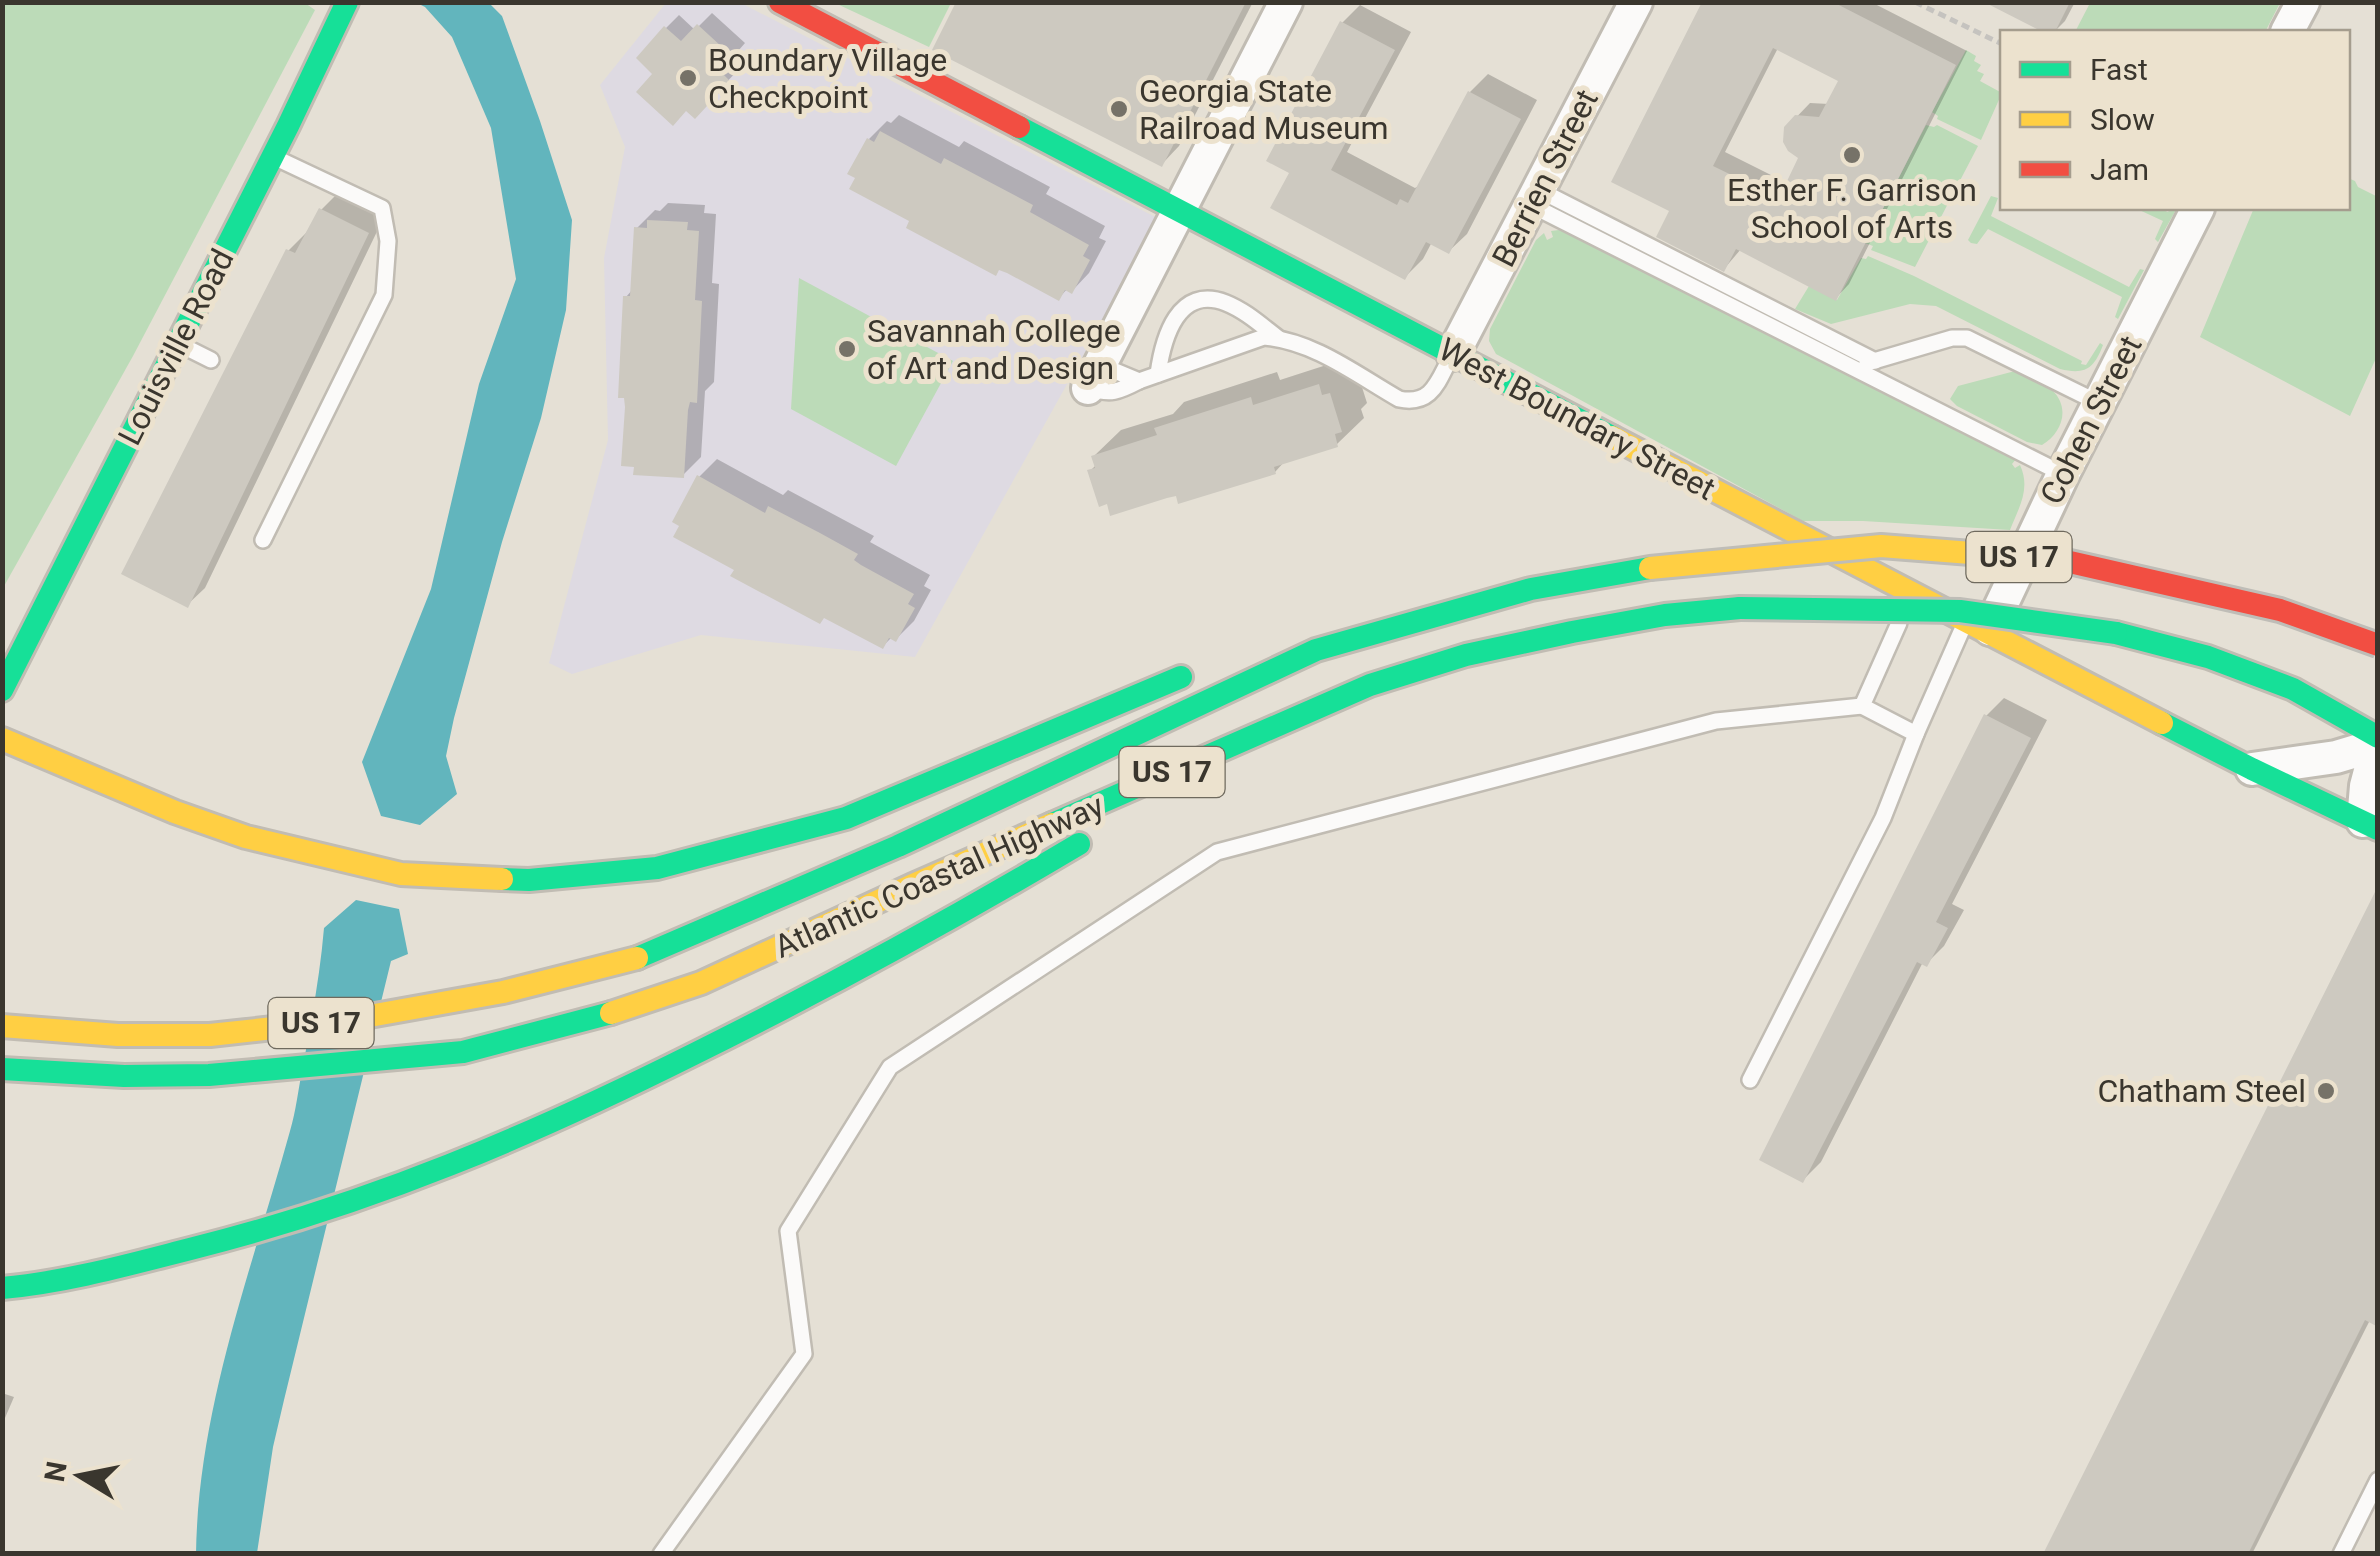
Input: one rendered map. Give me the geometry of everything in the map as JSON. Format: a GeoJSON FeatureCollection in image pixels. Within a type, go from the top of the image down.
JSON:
{"type":"FeatureCollection","features":[{"type":"Feature","properties":{"kind":"main road","name":"Louisville Road"},"geometry":{"type":"LineString","coordinates":[[2,690],[347,2]]}},
{"type":"Feature","properties":{"kind":"main road","name":"West Boundary Street"},"geometry":{"type":"LineString","coordinates":[[780,2],[1977,628],[2370,825]]}},
{"type":"Feature","properties":{"kind":"main road","name":"Atlantic Coastal Highway"},"geometry":{"type":"LineString","coordinates":[[2,1026],[118,1035],[210,1035],[347,1020],[503,992],[634,959],[898,846],[1316,650],[1532,589],[1650,568],[1880,546],[2072,560],[2280,610],[2378,644]]}},
{"type":"Feature","properties":{"kind":"main road","name":"Atlantic Coastal Highway"},"geometry":{"type":"LineString","coordinates":[[2,1069],[124,1076],[210,1075],[463,1052],[627,1009],[701,984],[913,885],[1370,685],[1466,655],[1665,614],[1740,608],[1960,611],[2116,633],[2208,657],[2293,690],[2377,741]]}},
{"type":"Feature","properties":{"kind":"main road"},"geometry":{"type":"LineString","coordinates":[[1286,639],[1431,618]]}},
{"type":"Feature","properties":{"kind":"main road"},"geometry":{"type":"LineString","coordinates":[[2,739],[174,812],[291,849],[401,874],[529,880],[657,868],[846,818],[1196,671]]}},
{"type":"Feature","properties":{"kind":"main road"},"geometry":{"type":"LineString","coordinates":[[1124,817],[1271,728]]}},
{"type":"Feature","properties":{"kind":"main road"},"geometry":{"type":"LineString","coordinates":[[2,1288],[125,1266],[262,1232],[356,1202],[485,1151],[577,1112],[796,1004],[976,906],[1091,837]]}},
{"type":"Feature","properties":{"kind":"street"},"geometry":{"type":"LineString","coordinates":[[1095,375],[1286,2]]}},
{"type":"Feature","properties":{"kind":"street","name":"Berrien Street"},"geometry":{"type":"LineString","coordinates":[[1453,354],[1636,2]]}},
{"type":"Feature","properties":{"kind":"street"},"geometry":{"type":"LineString","coordinates":[[2288,30],[2302,2]]}},
{"type":"Feature","properties":{"kind":"street","name":"Cohen Street"},"geometry":{"type":"LineString","coordinates":[[1977,628],[2063,474],[2197,210]]}},
{"type":"Feature","properties":{"kind":"street"},"geometry":{"type":"LineString","coordinates":[[2252,769],[2336,757],[2377,741]]}},
{"type":"Feature","properties":{"kind":"street"},"geometry":{"type":"LineString","coordinates":[[2370,825],[2366,786],[2377,741]]}},
{"type":"Feature","properties":{"kind":"lane"},"geometry":{"type":"LineString","coordinates":[[263,540],[384,295],[388,241],[382,208],[273,156]]}},
{"type":"Feature","properties":{"kind":"lane"},"geometry":{"type":"LineString","coordinates":[[1535,198],[1875,361]]}},
{"type":"Feature","properties":{"kind":"lane"},"geometry":{"type":"LineString","coordinates":[[1535,198],[2063,474]]}},
{"type":"Feature","properties":{"kind":"lane"},"geometry":{"type":"LineString","coordinates":[[1158,374],[1162,345],[1172,322],[1193,301],[1210,299],[1226,303],[1278,338]]}},
{"type":"Feature","properties":{"kind":"lane"},"geometry":{"type":"LineString","coordinates":[[1139,381],[1115,372],[1095,375],[1104,393],[1120,391],[1264,338],[1278,338],[1315,350],[1399,399],[1414,402],[1430,394],[1453,354]]}},
{"type":"Feature","properties":{"kind":"lane"},"geometry":{"type":"LineString","coordinates":[[1854,367],[1952,338],[1968,338],[2099,403]]}},
{"type":"Feature","properties":{"kind":"lane"},"geometry":{"type":"LineString","coordinates":[[178,344],[211,360]]}},
{"type":"Feature","properties":{"kind":"lane"},"geometry":{"type":"LineString","coordinates":[[1862,706],[1912,594]]}},
{"type":"Feature","properties":{"kind":"lane"},"geometry":{"type":"LineString","coordinates":[[1750,1080],[1883,818],[1916,734],[1977,628]]}},
{"type":"Feature","properties":{"kind":"lane"},"geometry":{"type":"LineString","coordinates":[[661,1554],[804,1354],[788,1231],[890,1068],[1217,852],[1716,721],[1862,706],[1916,734]]}},
{"type":"Feature","properties":{"kind":"lane"},"geometry":{"type":"LineString","coordinates":[[2363,1554],[2343,1549],[2378,1480]]}},
{"type":"Feature","properties":{"kind":"path"},"geometry":{"type":"LineString","coordinates":[[1914,2],[2000,43]]}},
{"type":"Feature","properties":{"kind":"shaded area","name":"Savannah College of Art and Design"},"geometry":{"type":"Polygon","coordinates":[[[666,3],[741,3],[1159,219],[915,657],[701,635],[572,674],[549,663],[608,440],[604,258],[625,147],[600,85],[666,3]]]}},
{"type":"Feature","properties":{"kind":"green space"},"geometry":{"type":"Polygon","coordinates":[[[2090,2],[2280,3],[2266,30],[2076,30],[2090,2]]]}},
{"type":"Feature","properties":{"kind":"green space"},"geometry":{"type":"Polygon","coordinates":[[[3,3],[305,3],[315,10],[133,356],[3,588],[3,3]]]}},
{"type":"Feature","properties":{"kind":"green space"},"geometry":{"type":"Polygon","coordinates":[[[835,3],[951,3],[929,47],[835,3]]]}},
{"type":"Feature","properties":{"kind":"green space"},"geometry":{"type":"Polygon","coordinates":[[[1966,50],[1976,56],[1974,61],[1981,65],[1977,71],[1984,74],[1980,81],[2000,92],[1981,140],[1937,119],[1932,112],[1966,50]]]}},
{"type":"Feature","properties":{"kind":"green space"},"geometry":{"type":"Polygon","coordinates":[[[1926,125],[1937,125],[1978,146],[1915,267],[1871,250],[1873,246],[1865,243],[1926,125]]]}},
{"type":"Feature","properties":{"kind":"green space"},"geometry":{"type":"Polygon","coordinates":[[[2350,179],[2378,197],[2377,356],[2350,416],[2200,337],[2253,210],[2350,210],[2350,179]]]}},
{"type":"Feature","properties":{"kind":"green space"},"geometry":{"type":"Polygon","coordinates":[[[1991,196],[1998,198],[1991,216],[2129,287],[2140,269],[2144,270],[2118,319],[2115,317],[2122,297],[1988,229],[1977,244],[1971,243],[1968,240],[1991,196]]]}},
{"type":"Feature","properties":{"kind":"green space"},"geometry":{"type":"Polygon","coordinates":[[[2139,210],[2176,210],[2158,242],[2155,239],[2163,221],[2139,210]]]}},
{"type":"Feature","properties":{"kind":"green space"},"geometry":{"type":"Polygon","coordinates":[[[1551,231],[1570,231],[2016,459],[2012,464],[2015,468],[2020,465],[2024,490],[2010,530],[1803,521],[1496,354],[1489,341],[1490,329],[1536,240],[1544,233],[1547,240],[1553,237],[1551,231]]]}},
{"type":"Feature","properties":{"kind":"green space"},"geometry":{"type":"Polygon","coordinates":[[[1868,256],[2082,361],[2081,364],[2086,365],[2100,343],[2103,345],[2088,368],[2069,371],[1936,306],[1910,304],[1831,324],[1795,309],[1809,286],[1837,300],[1861,258],[1868,256]]]}},
{"type":"Feature","properties":{"kind":"green space"},"geometry":{"type":"Polygon","coordinates":[[[799,278],[953,361],[896,466],[791,409],[799,278]]]}},
{"type":"Feature","properties":{"kind":"green space"},"geometry":{"type":"Polygon","coordinates":[[[2015,371],[2048,387],[2061,404],[2059,427],[2042,445],[2027,442],[1950,399],[1958,386],[2015,371]]]}},
{"type":"Feature","properties":{"kind":"water"},"geometry":{"type":"Polygon","coordinates":[[[417,3],[489,3],[502,16],[572,220],[566,310],[541,418],[502,542],[446,756],[457,794],[420,825],[381,816],[362,762],[431,589],[479,384],[516,279],[491,128],[452,37],[417,3]]]}},
{"type":"Feature","properties":{"kind":"water"},"geometry":{"type":"Polygon","coordinates":[[[356,900],[399,909],[408,954],[391,961],[273,1447],[257,1553],[196,1554],[206,1446],[217,1392],[294,1116],[324,928],[356,900]]]}},
{"type":"Feature","properties":{"kind":"building","name":"Georgia State Railroad Museum"},"geometry":{"type":"Polygon","coordinates":[[[956,2],[1246,2],[1162,167],[932,50],[956,2]]]}},
{"type":"Feature","properties":{"kind":"building","name":"Esther F. Garrison School of Arts"},"geometry":{"type":"Polygon","coordinates":[[[1702,2],[1833,2],[1956,65],[1836,301],[1736,249],[1724,272],[1656,237],[1669,211],[1611,182],[1702,2]],[[1773,48],[1713,166],[1779,198],[1798,158],[1783,142],[1784,127],[1795,115],[1819,117],[1838,81],[1773,48]]]}},
{"type":"Feature","properties":{"kind":"building"},"geometry":{"type":"Polygon","coordinates":[[[1984,2],[2070,2],[2056,30],[2039,30],[1984,2]]]}},
{"type":"Feature","properties":{"kind":"building"},"geometry":{"type":"Polygon","coordinates":[[[1340,21],[1395,50],[1331,170],[1397,205],[1400,199],[1408,203],[1468,91],[1521,119],[1449,254],[1426,242],[1405,280],[1270,208],[1289,173],[1266,161],[1340,21]]]}},
{"type":"Feature","properties":{"kind":"building","name":"Boundary Village Checkpoint"},"geometry":{"type":"Polygon","coordinates":[[[697,24],[734,58],[721,72],[730,81],[695,119],[686,111],[673,126],[636,92],[652,74],[636,58],[664,26],[681,41],[697,24]]]}},
{"type":"Feature","properties":{"kind":"building"},"geometry":{"type":"Polygon","coordinates":[[[880,131],[941,164],[944,158],[1033,205],[1030,212],[1089,245],[1083,256],[1090,260],[1072,294],[1065,290],[1059,301],[1007,273],[999,270],[996,276],[906,228],[909,221],[849,189],[855,178],[847,174],[867,138],[874,142],[880,131]]]}},
{"type":"Feature","properties":{"kind":"building"},"geometry":{"type":"Polygon","coordinates":[[[319,208],[369,233],[188,608],[121,574],[286,249],[295,253],[319,208]]]}},
{"type":"Feature","properties":{"kind":"building"},"geometry":{"type":"Polygon","coordinates":[[[647,220],[688,222],[687,230],[699,231],[695,300],[702,301],[697,403],[690,402],[688,410],[684,478],[633,475],[634,467],[621,466],[625,407],[624,398],[618,398],[623,296],[630,296],[634,227],[647,228],[647,220]]]}},
{"type":"Feature","properties":{"kind":"building"},"geometry":{"type":"Polygon","coordinates":[[[1319,384],[1322,395],[1330,393],[1342,432],[1335,434],[1338,447],[1274,467],[1276,474],[1178,504],[1176,496],[1110,516],[1107,504],[1099,507],[1087,470],[1095,468],[1091,456],[1157,435],[1154,428],[1251,397],[1253,405],[1319,384]]]}},
{"type":"Feature","properties":{"kind":"building"},"geometry":{"type":"Polygon","coordinates":[[[697,475],[765,513],[768,506],[820,533],[858,554],[854,560],[861,565],[914,594],[908,604],[915,608],[896,642],[889,638],[883,649],[824,618],[820,624],[730,576],[734,570],[673,537],[679,526],[672,522],[697,475]]]}},
{"type":"Feature","properties":{"kind":"building"},"geometry":{"type":"Polygon","coordinates":[[[1984,714],[2031,738],[1936,922],[1948,928],[1927,967],[1917,962],[1803,1183],[1759,1160],[1984,714]]]}},
{"type":"Feature","properties":{"kind":"building","name":"Chatham Steel"},"geometry":{"type":"Polygon","coordinates":[[[2378,886],[2378,1327],[2365,1320],[2248,1554],[2043,1554],[2378,886]]]}},
{"type":"Feature","properties":{"kind":"traffic: fast"},"geometry":{"type":"LineString","coordinates":[[2,690],[347,2]]}},
{"type":"Feature","properties":{"kind":"traffic: fast"},"geometry":{"type":"LineString","coordinates":[[1019,127],[1612,437]]}},
{"type":"Feature","properties":{"kind":"traffic: fast"},"geometry":{"type":"LineString","coordinates":[[637,958],[898,846],[1316,650],[1531,589],[1650,568]]}},
{"type":"Feature","properties":{"kind":"traffic: fast"},"geometry":{"type":"LineString","coordinates":[[1052,824],[1370,685],[1466,655],[1572,632],[1665,615],[1740,608]]}},
{"type":"Feature","properties":{"kind":"traffic: fast"},"geometry":{"type":"LineString","coordinates":[[1740,608],[1960,611],[2116,633]]}},
{"type":"Feature","properties":{"kind":"traffic: fast"},"geometry":{"type":"LineString","coordinates":[[2116,633],[2208,657],[2293,689],[2378,737]]}},
{"type":"Feature","properties":{"kind":"traffic: fast"},"geometry":{"type":"LineString","coordinates":[[502,879],[657,868],[846,818],[1181,677]]}},
{"type":"Feature","properties":{"kind":"traffic: fast"},"geometry":{"type":"LineString","coordinates":[[2162,723],[2378,829]]}},
{"type":"Feature","properties":{"kind":"traffic: fast"},"geometry":{"type":"LineString","coordinates":[[2,1288],[99,1272],[260,1230],[388,1188],[511,1140],[743,1029],[888,953],[1079,844]]}},
{"type":"Feature","properties":{"kind":"traffic: fast"},"geometry":{"type":"LineString","coordinates":[[2,1069],[124,1076],[209,1075],[463,1052],[611,1013]]}},
{"type":"Feature","properties":{"kind":"traffic: slow"},"geometry":{"type":"LineString","coordinates":[[1612,437],[2162,723]]}},
{"type":"Feature","properties":{"kind":"traffic: slow"},"geometry":{"type":"LineString","coordinates":[[1650,568],[1881,546],[2061,560]]}},
{"type":"Feature","properties":{"kind":"traffic: slow"},"geometry":{"type":"LineString","coordinates":[[2,739],[175,812],[246,837],[401,874],[502,879]]}},
{"type":"Feature","properties":{"kind":"traffic: slow"},"geometry":{"type":"LineString","coordinates":[[611,1013],[701,983],[1052,824]]}},
{"type":"Feature","properties":{"kind":"traffic: slow"},"geometry":{"type":"LineString","coordinates":[[2,1026],[118,1035],[210,1035],[347,1020],[503,992],[637,958]]}},
{"type":"Feature","properties":{"kind":"traffic: jam"},"geometry":{"type":"LineString","coordinates":[[780,2],[1019,127]]}},
{"type":"Feature","properties":{"kind":"traffic: jam"},"geometry":{"type":"LineString","coordinates":[[2061,560],[2280,610],[2378,645]]}},
{"type":"Feature","properties":{"kind":"place","name":"Boundary Village Checkpoint"},"geometry":{"type":"Point","coordinates":[688,78]}},
{"type":"Feature","properties":{"kind":"place","name":"Georgia State Railroad Museum"},"geometry":{"type":"Point","coordinates":[1119,109]}},
{"type":"Feature","properties":{"kind":"place","name":"Esther F. Garrison School of Arts"},"geometry":{"type":"Point","coordinates":[1852,155]}},
{"type":"Feature","properties":{"kind":"place","name":"Savannah College of Art and Design"},"geometry":{"type":"Point","coordinates":[847,349]}},
{"type":"Feature","properties":{"kind":"place","name":"Chatham Steel"},"geometry":{"type":"Point","coordinates":[2326,1091]}}]}
